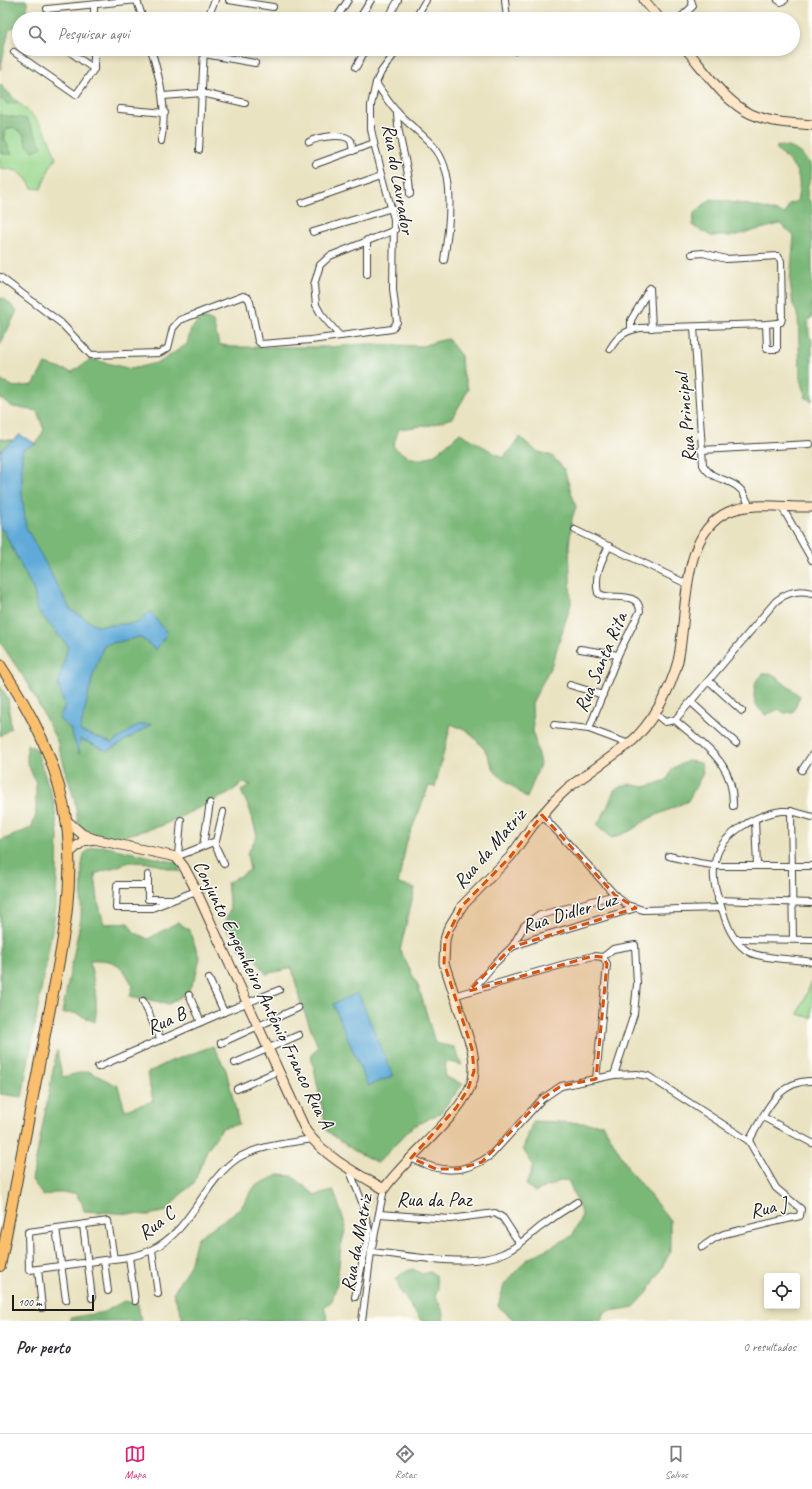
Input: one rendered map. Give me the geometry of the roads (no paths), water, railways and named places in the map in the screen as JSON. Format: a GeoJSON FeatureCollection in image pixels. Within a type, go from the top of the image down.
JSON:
{"type":"FeatureCollection","features":[{"type":"Feature","properties":{"kind":"main road"},"geometry":{"type":"LineString","coordinates":[[0,665],[40,731],[56,777],[66,820],[69,853],[68,905],[61,951],[0,1266]]}},
{"type":"Feature","properties":{"kind":"street"},"geometry":{"type":"LineString","coordinates":[[47,9],[94,6],[137,0],[140,12]]}},
{"type":"Feature","properties":{"kind":"street"},"geometry":{"type":"LineString","coordinates":[[211,12],[216,0]]}},
{"type":"Feature","properties":{"kind":"street"},"geometry":{"type":"LineString","coordinates":[[229,0],[273,7]]}},
{"type":"Feature","properties":{"kind":"street"},"geometry":{"type":"LineString","coordinates":[[340,12],[348,0]]}},
{"type":"Feature","properties":{"kind":"street"},"geometry":{"type":"LineString","coordinates":[[363,12],[371,0]]}},
{"type":"Feature","properties":{"kind":"street"},"geometry":{"type":"LineString","coordinates":[[392,12],[398,0]]}},
{"type":"Feature","properties":{"kind":"street"},"geometry":{"type":"LineString","coordinates":[[419,12],[425,0]]}},
{"type":"Feature","properties":{"kind":"street"},"geometry":{"type":"LineString","coordinates":[[505,0],[506,12]]}},
{"type":"Feature","properties":{"kind":"street"},"geometry":{"type":"LineString","coordinates":[[644,0],[654,12]]}},
{"type":"Feature","properties":{"kind":"street"},"geometry":{"type":"LineString","coordinates":[[687,12],[693,6],[692,0]]}},
{"type":"Feature","properties":{"kind":"street"},"geometry":{"type":"LineString","coordinates":[[778,0],[781,2],[785,0]]}},
{"type":"Feature","properties":{"kind":"street"},"geometry":{"type":"LineString","coordinates":[[94,6],[94,12]]}},
{"type":"Feature","properties":{"kind":"street"},"geometry":{"type":"LineString","coordinates":[[20,56],[76,95],[94,69],[94,56]]}},
{"type":"Feature","properties":{"kind":"street"},"geometry":{"type":"LineString","coordinates":[[76,56],[94,69]]}},
{"type":"Feature","properties":{"kind":"street"},"geometry":{"type":"LineString","coordinates":[[154,56],[163,96],[165,113],[161,141]]}},
{"type":"Feature","properties":{"kind":"street"},"geometry":{"type":"LineString","coordinates":[[199,150],[204,56]]}},
{"type":"Feature","properties":{"kind":"street"},"geometry":{"type":"LineString","coordinates":[[221,56],[255,64]]}},
{"type":"Feature","properties":{"kind":"street"},"geometry":{"type":"LineString","coordinates":[[356,67],[362,56]]}},
{"type":"Feature","properties":{"kind":"street","name":"Rua do Lavrador"},"geometry":{"type":"LineString","coordinates":[[339,336],[392,329],[397,322],[393,277],[395,230],[392,208],[374,143],[371,105],[376,83],[383,68],[392,56]]}},
{"type":"Feature","properties":{"kind":"street"},"geometry":{"type":"LineString","coordinates":[[692,56],[729,97],[751,114],[773,121],[812,124]]}},
{"type":"Feature","properties":{"kind":"street"},"geometry":{"type":"LineString","coordinates":[[376,83],[397,112],[432,145],[443,162],[448,188],[450,214],[444,260]]}},
{"type":"Feature","properties":{"kind":"street"},"geometry":{"type":"LineString","coordinates":[[163,96],[202,93],[245,103]]}},
{"type":"Feature","properties":{"kind":"street"},"geometry":{"type":"LineString","coordinates":[[120,109],[165,113]]}},
{"type":"Feature","properties":{"kind":"street"},"geometry":{"type":"LineString","coordinates":[[397,112],[398,135],[410,178],[410,194]]}},
{"type":"Feature","properties":{"kind":"street"},"geometry":{"type":"LineString","coordinates":[[309,142],[321,136],[345,137],[351,141],[353,151]]}},
{"type":"Feature","properties":{"kind":"street"},"geometry":{"type":"LineString","coordinates":[[316,164],[374,143]]}},
{"type":"Feature","properties":{"kind":"street"},"geometry":{"type":"LineString","coordinates":[[302,204],[382,175]]}},
{"type":"Feature","properties":{"kind":"street"},"geometry":{"type":"LineString","coordinates":[[313,232],[392,208]]}},
{"type":"Feature","properties":{"kind":"street"},"geometry":{"type":"LineString","coordinates":[[339,336],[321,314],[316,305],[314,285],[316,271],[324,260],[330,256],[395,230]]}},
{"type":"Feature","properties":{"kind":"street"},"geometry":{"type":"LineString","coordinates":[[367,240],[367,274]]}},
{"type":"Feature","properties":{"kind":"street"},"geometry":{"type":"LineString","coordinates":[[610,349],[619,336],[631,330],[777,324],[781,322],[781,261],[778,256],[726,259],[702,253],[692,254]]}},
{"type":"Feature","properties":{"kind":"street"},"geometry":{"type":"LineString","coordinates":[[0,277],[61,323],[91,355],[159,353],[168,348],[173,328],[180,320],[243,296],[248,298],[250,302],[259,343],[311,340],[339,336]]}},
{"type":"Feature","properties":{"kind":"street"},"geometry":{"type":"LineString","coordinates":[[631,330],[631,320],[650,288],[652,328]]}},
{"type":"Feature","properties":{"kind":"street"},"geometry":{"type":"LineString","coordinates":[[766,324],[767,349],[777,349],[777,324]]}},
{"type":"Feature","properties":{"kind":"street","name":"Rua Principal"},"geometry":{"type":"LineString","coordinates":[[694,327],[703,465],[706,471],[711,475],[736,486],[745,496],[750,507]]}},
{"type":"Feature","properties":{"kind":"street"},"geometry":{"type":"LineString","coordinates":[[701,450],[810,444]]}},
{"type":"Feature","properties":{"kind":"street","name":"Rua da Matriz"},"geometry":{"type":"LineString","coordinates":[[362,1321],[371,1252],[384,1189],[456,1108],[472,1081],[474,1061],[472,1049],[453,996],[444,963],[445,940],[448,929],[462,906],[510,857],[542,815],[569,787],[629,744],[644,730],[666,690],[677,663],[683,635],[688,584],[694,555],[699,542],[712,523],[728,512],[750,507],[812,506]]}},
{"type":"Feature","properties":{"kind":"street"},"geometry":{"type":"LineString","coordinates":[[782,507],[812,560]]}},
{"type":"Feature","properties":{"kind":"street"},"geometry":{"type":"LineString","coordinates":[[575,530],[688,584]]}},
{"type":"Feature","properties":{"kind":"street","name":"Rua Santa Rita"},"geometry":{"type":"LineString","coordinates":[[589,729],[618,655],[639,615],[640,607],[631,598],[605,596],[598,593],[597,580],[599,568],[609,546]]}},
{"type":"Feature","properties":{"kind":"street"},"geometry":{"type":"LineString","coordinates":[[654,713],[666,722],[675,720],[782,597],[798,591],[812,593]]}},
{"type":"Feature","properties":{"kind":"street"},"geometry":{"type":"LineString","coordinates":[[580,649],[618,655]]}},
{"type":"Feature","properties":{"kind":"street"},"geometry":{"type":"LineString","coordinates":[[708,681],[742,711]]}},
{"type":"Feature","properties":{"kind":"street"},"geometry":{"type":"LineString","coordinates":[[570,685],[603,695]]}},
{"type":"Feature","properties":{"kind":"street"},"geometry":{"type":"LineString","coordinates":[[691,702],[736,743]]}},
{"type":"Feature","properties":{"kind":"street"},"geometry":{"type":"LineString","coordinates":[[675,720],[723,765],[732,784],[733,806]]}},
{"type":"Feature","properties":{"kind":"street"},"geometry":{"type":"LineString","coordinates":[[554,725],[589,729],[629,744]]}},
{"type":"Feature","properties":{"kind":"street"},"geometry":{"type":"LineString","coordinates":[[802,770],[812,755]]}},
{"type":"Feature","properties":{"kind":"street"},"geometry":{"type":"LineString","coordinates":[[203,846],[210,803]]}},
{"type":"Feature","properties":{"kind":"street"},"geometry":{"type":"LineString","coordinates":[[791,811],[793,940]]}},
{"type":"Feature","properties":{"kind":"street"},"geometry":{"type":"LineString","coordinates":[[812,817],[791,811],[774,813],[755,820],[737,830],[724,844],[716,858],[714,866],[714,886],[728,927],[746,950],[756,954],[812,962]]}},
{"type":"Feature","properties":{"kind":"street"},"geometry":{"type":"LineString","coordinates":[[181,820],[177,856],[214,843],[217,839],[222,812]]}},
{"type":"Feature","properties":{"kind":"street"},"geometry":{"type":"LineString","coordinates":[[542,815],[615,895],[628,905],[636,908],[721,908]]}},
{"type":"Feature","properties":{"kind":"street","name":"Conjunto Engenheiro Antônio Franco Rua A"},"geometry":{"type":"LineString","coordinates":[[66,820],[82,834],[94,839],[177,856],[196,891],[302,1124],[312,1139],[349,1169],[384,1189]]}},
{"type":"Feature","properties":{"kind":"street"},"geometry":{"type":"LineString","coordinates":[[755,820],[757,866]]}},
{"type":"Feature","properties":{"kind":"street"},"geometry":{"type":"LineString","coordinates":[[69,853],[84,841],[94,839]]}},
{"type":"Feature","properties":{"kind":"street"},"geometry":{"type":"LineString","coordinates":[[214,843],[224,864]]}},
{"type":"Feature","properties":{"kind":"street"},"geometry":{"type":"LineString","coordinates":[[669,856],[714,866],[812,866]]}},
{"type":"Feature","properties":{"kind":"street"},"geometry":{"type":"LineString","coordinates":[[148,875],[148,899],[175,899]]}},
{"type":"Feature","properties":{"kind":"street"},"geometry":{"type":"LineString","coordinates":[[148,885],[117,885],[116,908],[152,908],[196,891]]}},
{"type":"Feature","properties":{"kind":"street","name":"Rua Didler Luz"},"geometry":{"type":"LineString","coordinates":[[472,990],[496,962],[512,947],[524,926],[537,916],[615,895]]}},
{"type":"Feature","properties":{"kind":"street"},"geometry":{"type":"LineString","coordinates":[[718,900],[812,903]]}},
{"type":"Feature","properties":{"kind":"street","name":"Rua Didler Luz"},"geometry":{"type":"LineString","coordinates":[[512,947],[536,938],[636,908]]}},
{"type":"Feature","properties":{"kind":"street"},"geometry":{"type":"LineString","coordinates":[[737,940],[812,940]]}},
{"type":"Feature","properties":{"kind":"street"},"geometry":{"type":"LineString","coordinates":[[453,996],[593,956],[603,957],[613,949],[635,945],[637,984],[634,1014],[614,1075]]}},
{"type":"Feature","properties":{"kind":"street"},"geometry":{"type":"LineString","coordinates":[[596,1079],[607,969],[606,960],[603,957]]}},
{"type":"Feature","properties":{"kind":"street"},"geometry":{"type":"LineString","coordinates":[[209,979],[224,1012]]}},
{"type":"Feature","properties":{"kind":"street","name":"Rua B"},"geometry":{"type":"LineString","coordinates":[[98,1068],[247,1002],[279,990]]}},
{"type":"Feature","properties":{"kind":"street"},"geometry":{"type":"LineString","coordinates":[[189,995],[201,1022]]}},
{"type":"Feature","properties":{"kind":"street"},"geometry":{"type":"LineString","coordinates":[[143,1001],[161,1040]]}},
{"type":"Feature","properties":{"kind":"street"},"geometry":{"type":"LineString","coordinates":[[221,1043],[298,1008]]}},
{"type":"Feature","properties":{"kind":"street"},"geometry":{"type":"LineString","coordinates":[[235,1063],[299,1035]]}},
{"type":"Feature","properties":{"kind":"street"},"geometry":{"type":"LineString","coordinates":[[237,1090],[278,1071]]}},
{"type":"Feature","properties":{"kind":"street"},"geometry":{"type":"LineString","coordinates":[[411,1158],[431,1168],[445,1170],[458,1169],[482,1162],[491,1155],[542,1099],[561,1086],[614,1075],[637,1074],[648,1076],[748,1141],[781,1092],[799,1081],[812,1080]]}},
{"type":"Feature","properties":{"kind":"street"},"geometry":{"type":"LineString","coordinates":[[763,1117],[812,1142]]}},
{"type":"Feature","properties":{"kind":"street","name":"Rua C"},"geometry":{"type":"LineString","coordinates":[[38,1269],[129,1257],[152,1250],[180,1228],[229,1165],[240,1157],[263,1149],[312,1139]]}},
{"type":"Feature","properties":{"kind":"street","name":"Rua J"},"geometry":{"type":"LineString","coordinates":[[702,1247],[724,1234],[800,1216],[801,1209],[776,1188],[748,1141]]}},
{"type":"Feature","properties":{"kind":"street"},"geometry":{"type":"LineString","coordinates":[[349,1169],[364,1210],[369,1231],[355,1297]]}},
{"type":"Feature","properties":{"kind":"street"},"geometry":{"type":"LineString","coordinates":[[371,1252],[438,1259],[468,1260],[497,1256],[520,1244],[539,1228],[577,1202]]}},
{"type":"Feature","properties":{"kind":"street","name":"Rua da Paz"},"geometry":{"type":"LineString","coordinates":[[380,1214],[450,1219],[495,1213],[503,1218],[520,1244]]}},
{"type":"Feature","properties":{"kind":"street"},"geometry":{"type":"LineString","coordinates":[[42,1308],[38,1269],[29,1270],[28,1232],[108,1221],[114,1259]]}},
{"type":"Feature","properties":{"kind":"street"},"geometry":{"type":"LineString","coordinates":[[83,1224],[92,1298]]}},
{"type":"Feature","properties":{"kind":"street"},"geometry":{"type":"LineString","coordinates":[[56,1228],[66,1300]]}},
{"type":"Feature","properties":{"kind":"street"},"geometry":{"type":"LineString","coordinates":[[152,1250],[158,1294]]}},
{"type":"Feature","properties":{"kind":"street"},"geometry":{"type":"LineString","coordinates":[[129,1257],[135,1301]]}},
{"type":"Feature","properties":{"kind":"street"},"geometry":{"type":"LineString","coordinates":[[104,1260],[108,1291]]}},
{"type":"Feature","properties":{"kind":"water"},"geometry":{"type":"Polygon","coordinates":[[[20,435],[36,444],[22,450],[22,495],[26,527],[70,609],[97,626],[138,623],[150,611],[167,633],[156,650],[140,637],[104,645],[93,675],[80,731],[112,743],[138,725],[152,724],[108,751],[80,739],[79,754],[70,728],[59,719],[65,705],[58,685],[68,646],[37,610],[34,591],[3,530],[0,529],[0,455],[2,449],[20,435]]]}},
{"type":"Feature","properties":{"kind":"water"},"geometry":{"type":"Polygon","coordinates":[[[358,993],[393,1076],[368,1086],[333,1004],[358,993]]]}}]}
